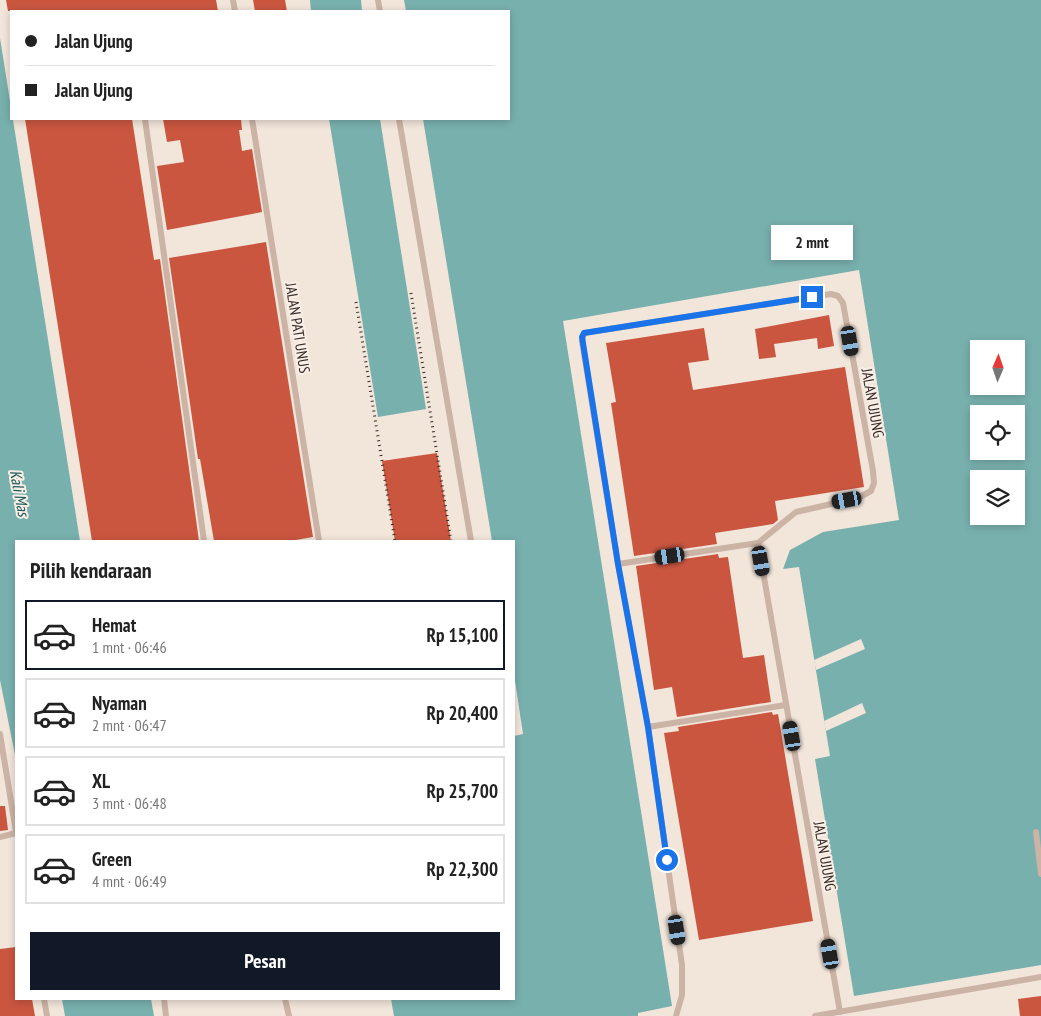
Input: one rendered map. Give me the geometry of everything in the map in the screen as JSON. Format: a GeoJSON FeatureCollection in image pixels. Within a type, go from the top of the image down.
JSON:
{"type":"FeatureCollection","features":[{"type":"Feature","properties":{"kind":"lane"},"geometry":{"type":"LineString","coordinates":[[146,120],[204,540]]}},
{"type":"Feature","properties":{"kind":"lane","name":"JALAN PATI UNUS"},"geometry":{"type":"LineString","coordinates":[[252,120],[319,540]]}},
{"type":"Feature","properties":{"kind":"lane"},"geometry":{"type":"LineString","coordinates":[[399,120],[471,540]]}},
{"type":"Feature","properties":{"kind":"lane","name":"JALAN UJUNG"},"geometry":{"type":"LineString","coordinates":[[676,1016],[682,995],[682,965],[648,727],[618,564],[582,341],[584,333],[831,294],[838,296],[843,303],[874,483],[871,491],[858,498],[796,512],[758,543],[840,1012]]}},
{"type":"Feature","properties":{"kind":"lane"},"geometry":{"type":"LineString","coordinates":[[618,564],[758,543]]}},
{"type":"Feature","properties":{"kind":"lane"},"geometry":{"type":"LineString","coordinates":[[648,727],[786,705]]}},
{"type":"Feature","properties":{"kind":"lane"},"geometry":{"type":"LineString","coordinates":[[0,734],[15,827]]}},
{"type":"Feature","properties":{"kind":"lane"},"geometry":{"type":"LineString","coordinates":[[1036,832],[1041,874]]}},
{"type":"Feature","properties":{"kind":"lane"},"geometry":{"type":"LineString","coordinates":[[0,837],[15,833]]}},
{"type":"Feature","properties":{"kind":"lane"},"geometry":{"type":"LineString","coordinates":[[815,1016],[1041,977]]}},
{"type":"Feature","properties":{"kind":"lane"},"geometry":{"type":"LineString","coordinates":[[44,1000],[47,1016]]}},
{"type":"Feature","properties":{"kind":"lane"},"geometry":{"type":"LineString","coordinates":[[164,1000],[166,1016]]}},
{"type":"Feature","properties":{"kind":"lane"},"geometry":{"type":"LineString","coordinates":[[285,1000],[289,1016]]}},
{"type":"Feature","properties":{"kind":"water"},"geometry":{"type":"Polygon","coordinates":[[[310,0],[361,0],[362,10],[311,10],[310,0]]]}},
{"type":"Feature","properties":{"kind":"water"},"geometry":{"type":"Polygon","coordinates":[[[404,0],[1041,0],[1041,965],[854,996],[815,759],[830,756],[799,567],[783,569],[790,550],[823,532],[899,520],[859,270],[563,321],[672,1006],[638,1013],[638,1016],[394,1016],[391,1000],[515,1000],[515,736],[523,734],[515,681],[515,540],[492,540],[423,120],[510,120],[510,10],[406,10],[404,0]]]}},
{"type":"Feature","properties":{"kind":"water","name":"Kali Mas"},"geometry":{"type":"Polygon","coordinates":[[[0,38],[10,101],[10,120],[13,120],[80,540],[15,540],[15,755],[0,680],[0,38]]]}},
{"type":"Feature","properties":{"kind":"water"},"geometry":{"type":"Polygon","coordinates":[[[329,120],[380,120],[426,409],[378,417],[329,120]]]}},
{"type":"Feature","properties":{"kind":"water"},"geometry":{"type":"Polygon","coordinates":[[[62,1000],[151,1000],[154,1016],[65,1016],[62,1000]]]}},
{"type":"Feature","properties":{"kind":"pier"},"geometry":{"type":"Polygon","coordinates":[[[861,639],[865,649],[816,670],[814,660],[861,639]]]}},
{"type":"Feature","properties":{"kind":"pier"},"geometry":{"type":"Polygon","coordinates":[[[862,703],[866,713],[826,731],[824,721],[862,703]]]}},
{"type":"Feature","properties":{"kind":"building"},"geometry":{"type":"Polygon","coordinates":[[[6,0],[216,0],[218,10],[10,10],[8,11],[6,0]]]}},
{"type":"Feature","properties":{"kind":"building"},"geometry":{"type":"Polygon","coordinates":[[[253,0],[285,0],[287,10],[255,10],[253,0]]]}},
{"type":"Feature","properties":{"kind":"building"},"geometry":{"type":"Polygon","coordinates":[[[25,120],[132,120],[154,260],[160,259],[199,540],[92,540],[25,120]]]}},
{"type":"Feature","properties":{"kind":"building"},"geometry":{"type":"Polygon","coordinates":[[[163,120],[241,120],[242,130],[239,130],[242,151],[252,149],[262,212],[167,230],[157,166],[184,162],[180,140],[167,142],[163,120]]]}},
{"type":"Feature","properties":{"kind":"building"},"geometry":{"type":"Polygon","coordinates":[[[266,242],[313,537],[296,540],[214,540],[200,459],[198,459],[169,258],[266,242]]]}},
{"type":"Feature","properties":{"kind":"building"},"geometry":{"type":"Polygon","coordinates":[[[829,315],[834,346],[818,349],[817,338],[774,344],[776,357],[759,359],[755,329],[829,315]]]}},
{"type":"Feature","properties":{"kind":"building"},"geometry":{"type":"Polygon","coordinates":[[[704,328],[709,360],[688,363],[693,390],[845,367],[864,487],[775,501],[778,520],[773,524],[715,533],[717,544],[634,556],[611,403],[616,402],[606,343],[704,328]]]}},
{"type":"Feature","properties":{"kind":"building"},"geometry":{"type":"Polygon","coordinates":[[[437,453],[451,540],[395,540],[382,461],[437,453]]]}},
{"type":"Feature","properties":{"kind":"building"},"geometry":{"type":"Polygon","coordinates":[[[718,554],[719,558],[728,557],[743,658],[764,655],[771,702],[677,717],[672,687],[654,690],[636,566],[718,554]]]}},
{"type":"Feature","properties":{"kind":"building"},"geometry":{"type":"Polygon","coordinates":[[[772,712],[773,715],[778,714],[813,921],[699,940],[664,733],[679,731],[678,727],[772,712]]]}},
{"type":"Feature","properties":{"kind":"building"},"geometry":{"type":"Polygon","coordinates":[[[0,806],[5,806],[8,830],[0,831],[0,806]]]}},
{"type":"Feature","properties":{"kind":"building"},"geometry":{"type":"Polygon","coordinates":[[[15,947],[15,1000],[32,1000],[35,1016],[0,1016],[0,949],[15,947]]]}},
{"type":"Feature","properties":{"kind":"building"},"geometry":{"type":"Polygon","coordinates":[[[1041,996],[1041,1016],[1020,1016],[1018,999],[1041,996]]]}},
{"type":"Feature","properties":{"kind":"railway"},"geometry":{"type":"LineString","coordinates":[[411,293],[451,540]]}},
{"type":"Feature","properties":{"kind":"railway"},"geometry":{"type":"LineString","coordinates":[[356,302],[395,540]]}},
{"type":"Feature","properties":{"kind":"route"},"geometry":{"type":"LineString","coordinates":[[667,860],[648,727],[618,564],[582,337],[584,333],[812,297]]}}]}
